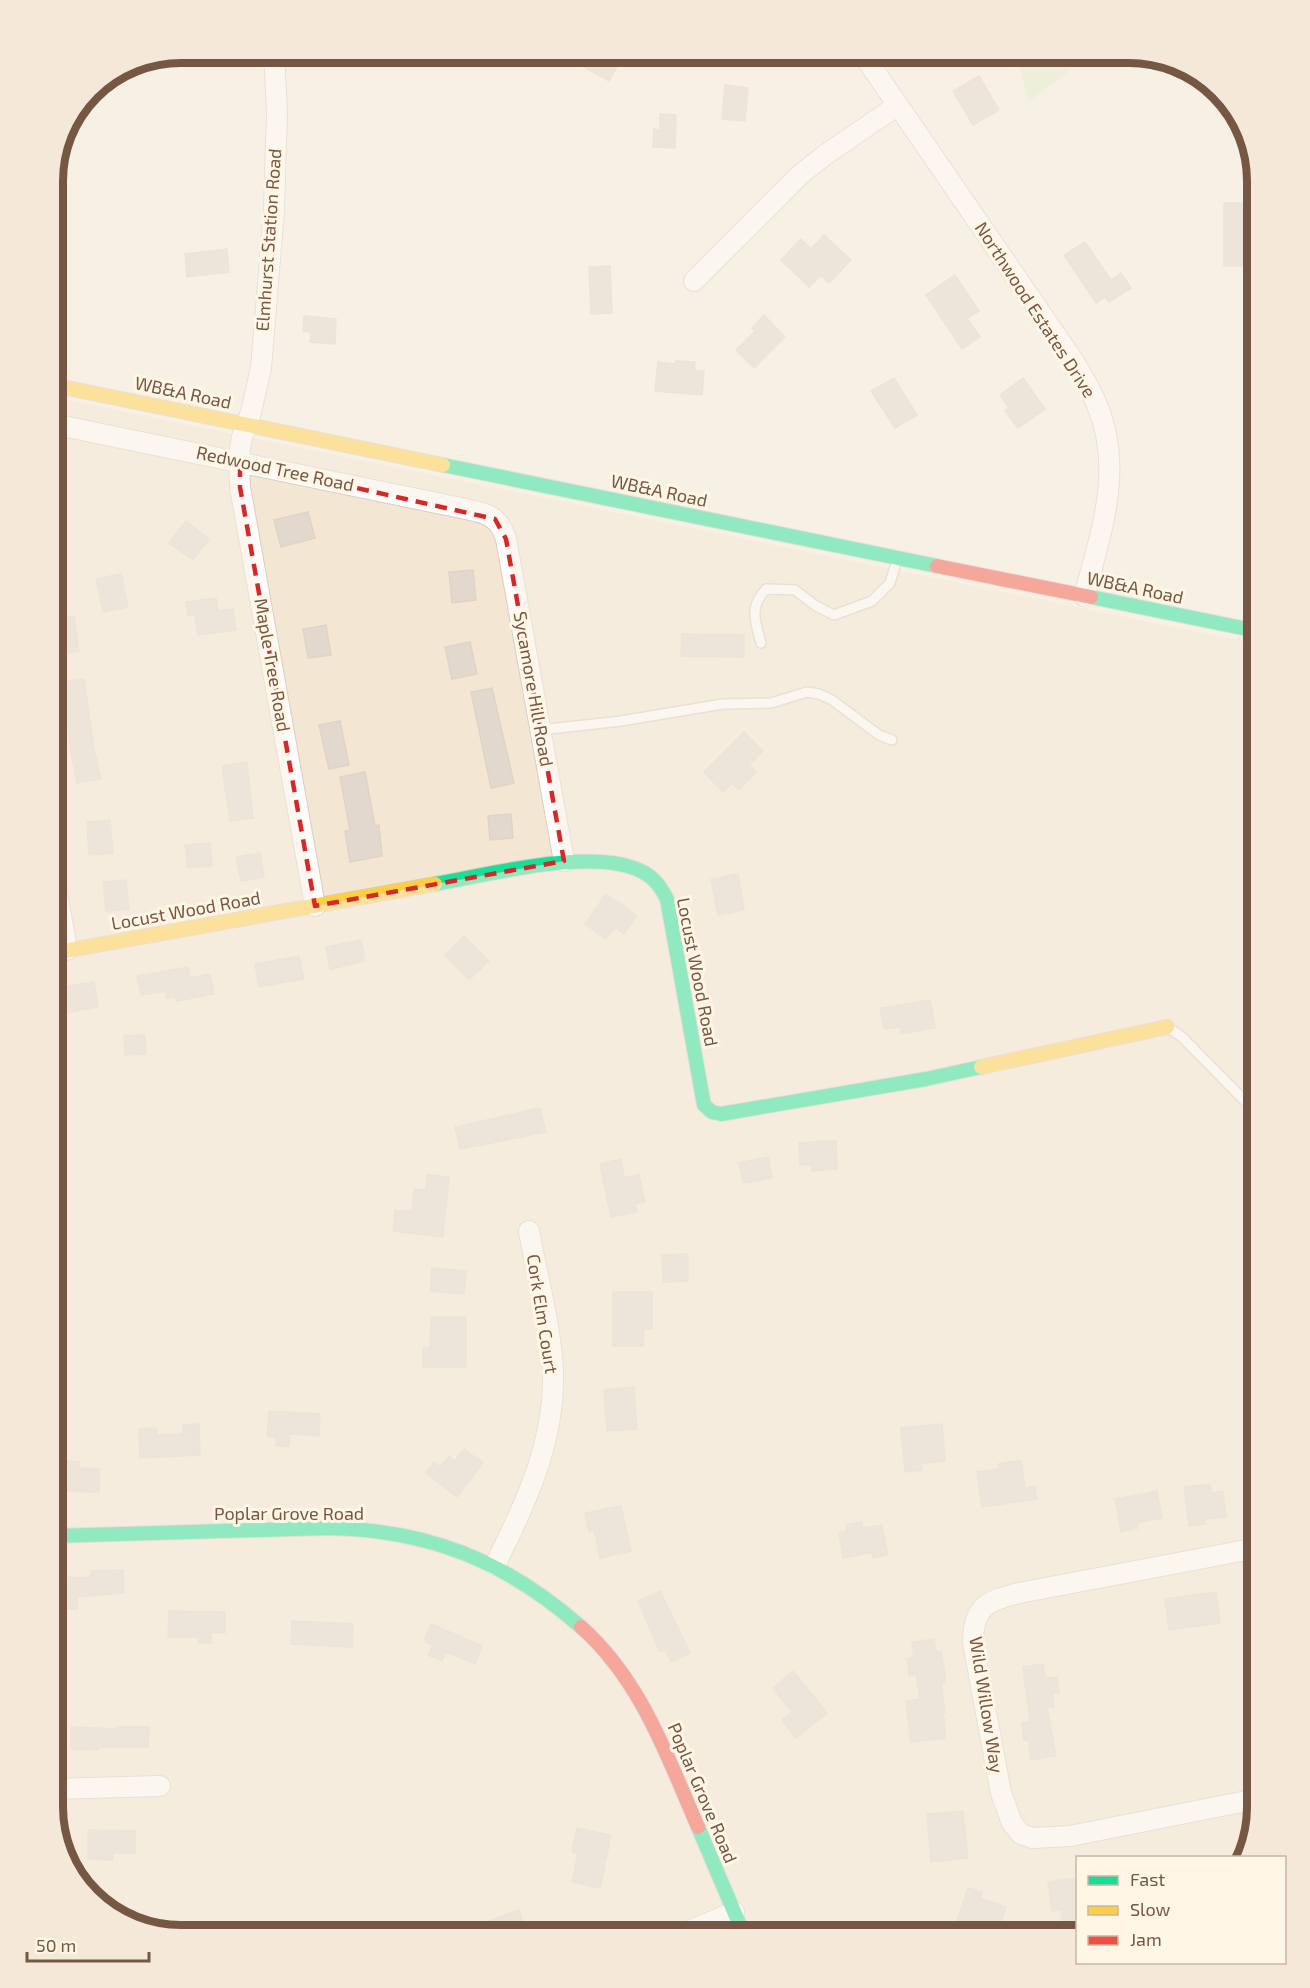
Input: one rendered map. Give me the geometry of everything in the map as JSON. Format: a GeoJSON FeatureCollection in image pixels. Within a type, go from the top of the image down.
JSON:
{"type":"FeatureCollection","features":[{"type":"Feature","properties":{"kind":"street","name":"Elmhurst Station Road"},"geometry":{"type":"LineString","coordinates":[[246,425],[261,368],[274,210],[277,112],[274,63]]}},
{"type":"Feature","properties":{"kind":"street","name":"Northwood Estates Drive"},"geometry":{"type":"LineString","coordinates":[[869,63],[1073,360],[1098,407],[1106,430],[1111,480],[1102,531],[1084,596]]}},
{"type":"Feature","properties":{"kind":"street"},"geometry":{"type":"LineString","coordinates":[[694,281],[801,174],[898,105]]}},
{"type":"Feature","properties":{"kind":"street","name":"WB&A Road"},"geometry":{"type":"LineString","coordinates":[[63,387],[1247,629]]}},
{"type":"Feature","properties":{"kind":"street","name":"Maple Tree Road"},"geometry":{"type":"LineString","coordinates":[[246,425],[242,437],[240,487],[315,906]]}},
{"type":"Feature","properties":{"kind":"street","name":"Redwood Tree Road"},"geometry":{"type":"LineString","coordinates":[[63,426],[466,509],[495,519]]}},
{"type":"Feature","properties":{"kind":"street","name":"Sycamore Hill Road"},"geometry":{"type":"LineString","coordinates":[[495,519],[503,528],[506,539],[564,861]]}},
{"type":"Feature","properties":{"kind":"street","name":"Locust Wood Road"},"geometry":{"type":"LineString","coordinates":[[63,951],[564,861],[611,864],[635,868],[650,876],[660,886],[667,900],[704,1105],[712,1112],[721,1114],[926,1079],[1167,1027]]}},
{"type":"Feature","properties":{"kind":"street","name":"Cork Elm Court"},"geometry":{"type":"LineString","coordinates":[[495,1565],[533,1485],[549,1432],[552,1403],[553,1370],[529,1232]]}},
{"type":"Feature","properties":{"kind":"street","name":"Poplar Grove Road"},"geometry":{"type":"LineString","coordinates":[[63,1536],[354,1529],[412,1537],[451,1547],[516,1576],[567,1615],[606,1655],[639,1699],[665,1750],[740,1925]]}},
{"type":"Feature","properties":{"kind":"street","name":"Wild Willow Way"},"geometry":{"type":"LineString","coordinates":[[1247,1550],[1000,1598],[984,1605],[977,1615],[973,1628],[973,1643],[1001,1793],[1012,1823],[1021,1833],[1033,1838],[1070,1836],[1247,1801]]}},
{"type":"Feature","properties":{"kind":"street"},"geometry":{"type":"LineString","coordinates":[[63,1789],[160,1786]]}},
{"type":"Feature","properties":{"kind":"street"},"geometry":{"type":"LineString","coordinates":[[703,1925],[734,1912]]}},
{"type":"Feature","properties":{"kind":"lane"},"geometry":{"type":"LineString","coordinates":[[760,643],[754,617],[757,598],[766,589],[795,590],[816,606],[834,615],[872,601],[890,583],[898,558]]}},
{"type":"Feature","properties":{"kind":"lane"},"geometry":{"type":"LineString","coordinates":[[540,730],[621,721],[723,704],[771,703],[807,693],[819,694],[832,700],[879,735],[892,740]]}},
{"type":"Feature","properties":{"kind":"lane"},"geometry":{"type":"LineString","coordinates":[[1167,1027],[1182,1037],[1247,1103]]}},
{"type":"Feature","properties":{"kind":"highlighted area"},"geometry":{"type":"Polygon","coordinates":[[[240,462],[495,519],[506,539],[564,861],[315,906],[240,487],[240,462]]]}},
{"type":"Feature","properties":{"kind":"shaded area"},"geometry":{"type":"Polygon","coordinates":[[[63,399],[1247,642],[1247,1807],[1243,1837],[1236,1856],[1076,1856],[1076,1925],[174,1925],[151,1921],[122,1909],[109,1901],[87,1879],[72,1852],[67,1837],[63,1807],[63,399]]]}},
{"type":"Feature","properties":{"kind":"green space"},"geometry":{"type":"Polygon","coordinates":[[[1018,63],[1080,63],[1029,101],[1018,63]]]}},
{"type":"Feature","properties":{"kind":"building"},"geometry":{"type":"Polygon","coordinates":[[[584,63],[619,63],[609,81],[582,66],[584,63]]]}},
{"type":"Feature","properties":{"kind":"building"},"geometry":{"type":"Polygon","coordinates":[[[979,76],[999,110],[973,125],[953,91],[979,76]]]}},
{"type":"Feature","properties":{"kind":"building"},"geometry":{"type":"Polygon","coordinates":[[[725,85],[748,88],[745,121],[722,119],[725,85]]]}},
{"type":"Feature","properties":{"kind":"building"},"geometry":{"type":"Polygon","coordinates":[[[660,114],[676,115],[675,148],[653,147],[654,129],[660,130],[660,114]]]}},
{"type":"Feature","properties":{"kind":"building"},"geometry":{"type":"Polygon","coordinates":[[[1224,203],[1247,203],[1247,266],[1224,266],[1224,203]]]}},
{"type":"Feature","properties":{"kind":"building"},"geometry":{"type":"Polygon","coordinates":[[[824,235],[851,260],[829,283],[821,275],[809,287],[781,260],[801,239],[811,249],[824,235]]]}},
{"type":"Feature","properties":{"kind":"building"},"geometry":{"type":"Polygon","coordinates":[[[1085,242],[1111,280],[1121,273],[1131,288],[1109,302],[1105,297],[1096,303],[1064,255],[1085,242]]]}},
{"type":"Feature","properties":{"kind":"building"},"geometry":{"type":"Polygon","coordinates":[[[227,249],[229,272],[187,277],[185,254],[227,249]]]}},
{"type":"Feature","properties":{"kind":"building"},"geometry":{"type":"Polygon","coordinates":[[[610,266],[612,313],[591,314],[589,267],[610,266]]]}},
{"type":"Feature","properties":{"kind":"building"},"geometry":{"type":"Polygon","coordinates":[[[955,275],[979,311],[967,318],[980,337],[962,349],[926,295],[955,275]]]}},
{"type":"Feature","properties":{"kind":"building"},"geometry":{"type":"Polygon","coordinates":[[[764,315],[785,337],[754,368],[736,350],[755,331],[752,328],[764,315]]]}},
{"type":"Feature","properties":{"kind":"building"},"geometry":{"type":"Polygon","coordinates":[[[304,316],[336,319],[335,344],[310,342],[311,332],[303,331],[304,316]]]}},
{"type":"Feature","properties":{"kind":"building"},"geometry":{"type":"Polygon","coordinates":[[[676,361],[695,362],[694,370],[704,371],[702,395],[655,391],[658,362],[675,364],[676,361]]]}},
{"type":"Feature","properties":{"kind":"building"},"geometry":{"type":"Polygon","coordinates":[[[894,378],[917,415],[895,428],[871,391],[894,378]]]}},
{"type":"Feature","properties":{"kind":"building"},"geometry":{"type":"Polygon","coordinates":[[[1023,378],[1045,409],[1018,428],[1005,411],[1009,408],[1000,395],[1023,378]]]}},
{"type":"Feature","properties":{"kind":"building"},"geometry":{"type":"Polygon","coordinates":[[[308,512],[315,538],[281,547],[274,520],[308,512]]]}},
{"type":"Feature","properties":{"kind":"building"},"geometry":{"type":"Polygon","coordinates":[[[186,521],[209,539],[193,560],[169,543],[186,521]]]}},
{"type":"Feature","properties":{"kind":"building"},"geometry":{"type":"Polygon","coordinates":[[[473,570],[476,600],[452,603],[449,572],[473,570]]]}},
{"type":"Feature","properties":{"kind":"building"},"geometry":{"type":"Polygon","coordinates":[[[121,574],[128,607],[103,612],[96,579],[121,574]]]}},
{"type":"Feature","properties":{"kind":"building"},"geometry":{"type":"Polygon","coordinates":[[[216,598],[218,611],[233,609],[236,630],[198,635],[195,615],[188,616],[186,602],[216,598]]]}},
{"type":"Feature","properties":{"kind":"building"},"geometry":{"type":"Polygon","coordinates":[[[74,616],[79,651],[63,653],[63,618],[74,616]]]}},
{"type":"Feature","properties":{"kind":"building"},"geometry":{"type":"Polygon","coordinates":[[[326,625],[331,655],[308,658],[303,629],[326,625]]]}},
{"type":"Feature","properties":{"kind":"building"},"geometry":{"type":"Polygon","coordinates":[[[682,634],[744,635],[744,657],[681,656],[682,634]]]}},
{"type":"Feature","properties":{"kind":"building"},"geometry":{"type":"Polygon","coordinates":[[[470,642],[477,674],[452,679],[445,647],[470,642]]]}},
{"type":"Feature","properties":{"kind":"building"},"geometry":{"type":"Polygon","coordinates":[[[84,679],[94,749],[101,779],[77,783],[71,753],[63,682],[84,679]]]}},
{"type":"Feature","properties":{"kind":"building"},"geometry":{"type":"Polygon","coordinates":[[[492,688],[514,783],[491,788],[471,692],[492,688]]]}},
{"type":"Feature","properties":{"kind":"building"},"geometry":{"type":"Polygon","coordinates":[[[340,721],[349,765],[329,769],[319,725],[340,721]]]}},
{"type":"Feature","properties":{"kind":"building"},"geometry":{"type":"Polygon","coordinates":[[[744,732],[763,751],[749,765],[756,772],[739,790],[732,783],[723,792],[704,772],[744,732]]]}},
{"type":"Feature","properties":{"kind":"building"},"geometry":{"type":"Polygon","coordinates":[[[247,762],[253,818],[230,821],[222,766],[247,762]]]}},
{"type":"Feature","properties":{"kind":"building"},"geometry":{"type":"Polygon","coordinates":[[[365,772],[375,826],[379,825],[382,856],[350,862],[345,831],[350,830],[340,777],[365,772]]]}},
{"type":"Feature","properties":{"kind":"building"},"geometry":{"type":"Polygon","coordinates":[[[511,814],[513,838],[490,840],[488,816],[511,814]]]}},
{"type":"Feature","properties":{"kind":"building"},"geometry":{"type":"Polygon","coordinates":[[[110,820],[113,853],[89,855],[87,822],[110,820]]]}},
{"type":"Feature","properties":{"kind":"building"},"geometry":{"type":"Polygon","coordinates":[[[210,843],[212,866],[188,868],[185,845],[210,843]]]}},
{"type":"Feature","properties":{"kind":"building"},"geometry":{"type":"Polygon","coordinates":[[[260,853],[264,877],[241,881],[236,857],[260,853]]]}},
{"type":"Feature","properties":{"kind":"building"},"geometry":{"type":"Polygon","coordinates":[[[738,874],[744,910],[718,915],[711,879],[738,874]]]}},
{"type":"Feature","properties":{"kind":"building"},"geometry":{"type":"Polygon","coordinates":[[[126,880],[129,909],[106,911],[103,882],[126,880]]]}},
{"type":"Feature","properties":{"kind":"building"},"geometry":{"type":"Polygon","coordinates":[[[606,894],[637,916],[624,934],[615,927],[606,939],[585,924],[606,894]]]}},
{"type":"Feature","properties":{"kind":"building"},"geometry":{"type":"Polygon","coordinates":[[[464,936],[489,961],[469,980],[445,955],[464,936]]]}},
{"type":"Feature","properties":{"kind":"building"},"geometry":{"type":"Polygon","coordinates":[[[361,940],[365,961],[330,969],[326,947],[361,940]]]}},
{"type":"Feature","properties":{"kind":"building"},"geometry":{"type":"Polygon","coordinates":[[[299,956],[304,979],[259,987],[255,964],[299,956]]]}},
{"type":"Feature","properties":{"kind":"building"},"geometry":{"type":"Polygon","coordinates":[[[188,967],[190,978],[210,974],[214,994],[176,1001],[176,996],[167,998],[166,991],[141,995],[137,976],[188,967]]]}},
{"type":"Feature","properties":{"kind":"building"},"geometry":{"type":"Polygon","coordinates":[[[94,982],[98,1007],[64,1013],[63,987],[94,982]]]}},
{"type":"Feature","properties":{"kind":"building"},"geometry":{"type":"Polygon","coordinates":[[[930,1000],[935,1028],[901,1034],[900,1027],[884,1029],[880,1008],[930,1000]]]}},
{"type":"Feature","properties":{"kind":"building"},"geometry":{"type":"Polygon","coordinates":[[[145,1035],[146,1054],[125,1055],[124,1036],[145,1035]]]}},
{"type":"Feature","properties":{"kind":"building"},"geometry":{"type":"Polygon","coordinates":[[[540,1108],[546,1132],[460,1149],[455,1127],[540,1108]]]}},
{"type":"Feature","properties":{"kind":"building"},"geometry":{"type":"Polygon","coordinates":[[[836,1140],[837,1169],[812,1171],[812,1164],[800,1165],[799,1143],[836,1140]]]}},
{"type":"Feature","properties":{"kind":"building"},"geometry":{"type":"Polygon","coordinates":[[[768,1157],[772,1178],[743,1183],[739,1163],[768,1157]]]}},
{"type":"Feature","properties":{"kind":"building"},"geometry":{"type":"Polygon","coordinates":[[[621,1159],[624,1178],[639,1175],[645,1202],[635,1204],[637,1212],[611,1217],[600,1164],[621,1159]]]}},
{"type":"Feature","properties":{"kind":"building"},"geometry":{"type":"Polygon","coordinates":[[[427,1175],[449,1177],[443,1237],[393,1231],[395,1210],[412,1212],[414,1189],[426,1190],[427,1175]]]}},
{"type":"Feature","properties":{"kind":"building"},"geometry":{"type":"Polygon","coordinates":[[[688,1254],[688,1281],[663,1282],[662,1255],[688,1254]]]}},
{"type":"Feature","properties":{"kind":"building"},"geometry":{"type":"Polygon","coordinates":[[[432,1268],[466,1271],[464,1294],[430,1291],[432,1268]]]}},
{"type":"Feature","properties":{"kind":"building"},"geometry":{"type":"Polygon","coordinates":[[[613,1292],[652,1292],[652,1329],[644,1329],[643,1346],[613,1346],[613,1292]]]}},
{"type":"Feature","properties":{"kind":"building"},"geometry":{"type":"Polygon","coordinates":[[[431,1317],[466,1317],[466,1367],[423,1367],[423,1348],[430,1348],[431,1317]]]}},
{"type":"Feature","properties":{"kind":"building"},"geometry":{"type":"Polygon","coordinates":[[[634,1387],[637,1429],[607,1431],[604,1390],[634,1387]]]}},
{"type":"Feature","properties":{"kind":"building"},"geometry":{"type":"Polygon","coordinates":[[[269,1411],[320,1414],[319,1436],[290,1434],[289,1446],[276,1446],[276,1437],[267,1437],[269,1411]]]}},
{"type":"Feature","properties":{"kind":"building"},"geometry":{"type":"Polygon","coordinates":[[[199,1424],[200,1455],[140,1458],[139,1429],[156,1428],[157,1435],[183,1434],[183,1425],[199,1424]]]}},
{"type":"Feature","properties":{"kind":"building"},"geometry":{"type":"Polygon","coordinates":[[[942,1424],[945,1461],[921,1463],[922,1470],[905,1472],[901,1428],[942,1424]]]}},
{"type":"Feature","properties":{"kind":"building"},"geometry":{"type":"Polygon","coordinates":[[[464,1449],[483,1463],[457,1497],[426,1473],[434,1462],[440,1467],[449,1456],[455,1461],[464,1449]]]}},
{"type":"Feature","properties":{"kind":"building"},"geometry":{"type":"Polygon","coordinates":[[[1021,1460],[1025,1488],[1035,1486],[1037,1499],[982,1507],[977,1472],[999,1469],[998,1464],[1021,1460]]]}},
{"type":"Feature","properties":{"kind":"building"},"geometry":{"type":"Polygon","coordinates":[[[64,1461],[79,1462],[79,1468],[99,1469],[99,1492],[63,1491],[64,1461]]]}},
{"type":"Feature","properties":{"kind":"building"},"geometry":{"type":"Polygon","coordinates":[[[1210,1484],[1211,1493],[1223,1491],[1226,1517],[1204,1519],[1205,1524],[1189,1526],[1184,1487],[1210,1484]]]}},
{"type":"Feature","properties":{"kind":"building"},"geometry":{"type":"Polygon","coordinates":[[[1157,1491],[1162,1518],[1137,1523],[1138,1528],[1121,1532],[1115,1499],[1157,1491]]]}},
{"type":"Feature","properties":{"kind":"building"},"geometry":{"type":"Polygon","coordinates":[[[621,1506],[631,1551],[600,1558],[594,1530],[589,1532],[585,1513],[621,1506]]]}},
{"type":"Feature","properties":{"kind":"building"},"geometry":{"type":"Polygon","coordinates":[[[862,1522],[863,1528],[882,1525],[888,1555],[873,1558],[872,1552],[843,1558],[839,1533],[847,1531],[846,1525],[862,1522]]]}},
{"type":"Feature","properties":{"kind":"building"},"geometry":{"type":"Polygon","coordinates":[[[123,1570],[124,1593],[77,1597],[77,1609],[63,1609],[63,1577],[91,1578],[91,1571],[123,1570]]]}},
{"type":"Feature","properties":{"kind":"building"},"geometry":{"type":"Polygon","coordinates":[[[660,1591],[690,1653],[671,1662],[665,1649],[660,1652],[638,1601],[660,1591]]]}},
{"type":"Feature","properties":{"kind":"building"},"geometry":{"type":"Polygon","coordinates":[[[1216,1592],[1220,1623],[1169,1630],[1165,1599],[1216,1592]]]}},
{"type":"Feature","properties":{"kind":"building"},"geometry":{"type":"Polygon","coordinates":[[[169,1611],[225,1612],[225,1633],[211,1632],[211,1643],[198,1643],[198,1637],[168,1637],[169,1611]]]}},
{"type":"Feature","properties":{"kind":"building"},"geometry":{"type":"Polygon","coordinates":[[[292,1621],[353,1624],[352,1647],[291,1644],[292,1621]]]}},
{"type":"Feature","properties":{"kind":"building"},"geometry":{"type":"Polygon","coordinates":[[[431,1624],[482,1646],[475,1664],[446,1652],[442,1661],[428,1655],[433,1645],[424,1641],[431,1624]]]}},
{"type":"Feature","properties":{"kind":"building"},"geometry":{"type":"Polygon","coordinates":[[[934,1639],[936,1652],[941,1651],[946,1682],[941,1683],[946,1738],[911,1742],[906,1701],[920,1699],[916,1674],[909,1675],[907,1659],[914,1658],[912,1642],[934,1639]]]}},
{"type":"Feature","properties":{"kind":"building"},"geometry":{"type":"Polygon","coordinates":[[[1043,1664],[1045,1678],[1057,1677],[1059,1692],[1052,1693],[1054,1707],[1047,1707],[1056,1756],[1031,1760],[1028,1740],[1024,1740],[1022,1723],[1030,1721],[1023,1667],[1043,1664]]]}},
{"type":"Feature","properties":{"kind":"building"},"geometry":{"type":"Polygon","coordinates":[[[793,1671],[827,1713],[796,1738],[782,1720],[792,1712],[773,1688],[793,1671]]]}},
{"type":"Feature","properties":{"kind":"building"},"geometry":{"type":"Polygon","coordinates":[[[71,1727],[117,1729],[117,1727],[149,1727],[148,1747],[71,1749],[71,1727]]]}},
{"type":"Feature","properties":{"kind":"building"},"geometry":{"type":"Polygon","coordinates":[[[963,1811],[968,1858],[931,1862],[927,1814],[963,1811]]]}},
{"type":"Feature","properties":{"kind":"building"},"geometry":{"type":"Polygon","coordinates":[[[577,1828],[611,1835],[600,1888],[572,1882],[578,1853],[572,1852],[577,1828]]]}},
{"type":"Feature","properties":{"kind":"building"},"geometry":{"type":"Polygon","coordinates":[[[88,1830],[135,1831],[135,1853],[113,1853],[113,1860],[88,1859],[88,1830]]]}},
{"type":"Feature","properties":{"kind":"building"},"geometry":{"type":"Polygon","coordinates":[[[1076,1878],[1076,1923],[1063,1925],[1061,1910],[1052,1911],[1048,1882],[1076,1878]]]}},
{"type":"Feature","properties":{"kind":"building"},"geometry":{"type":"Polygon","coordinates":[[[968,1888],[982,1892],[980,1898],[1006,1907],[1000,1925],[956,1923],[968,1888]]]}},
{"type":"Feature","properties":{"kind":"building"},"geometry":{"type":"Polygon","coordinates":[[[519,1910],[524,1925],[478,1925],[519,1910]]]}},
{"type":"Feature","properties":{"kind":"traffic: fast"},"geometry":{"type":"LineString","coordinates":[[443,465],[937,566]]}},
{"type":"Feature","properties":{"kind":"traffic: fast"},"geometry":{"type":"LineString","coordinates":[[1091,597],[1247,629]]}},
{"type":"Feature","properties":{"kind":"traffic: fast"},"geometry":{"type":"LineString","coordinates":[[435,884],[511,869],[570,862],[622,865],[651,877],[667,899],[704,1105],[712,1112],[721,1114],[926,1079],[981,1067]]}},
{"type":"Feature","properties":{"kind":"traffic: fast"},"geometry":{"type":"LineString","coordinates":[[63,1536],[328,1528],[400,1535],[464,1553],[495,1567],[553,1604],[581,1627]]}},
{"type":"Feature","properties":{"kind":"traffic: fast"},"geometry":{"type":"LineString","coordinates":[[698,1827],[740,1925]]}},
{"type":"Feature","properties":{"kind":"traffic: slow"},"geometry":{"type":"LineString","coordinates":[[63,387],[443,465]]}},
{"type":"Feature","properties":{"kind":"traffic: slow"},"geometry":{"type":"LineString","coordinates":[[63,951],[435,884]]}},
{"type":"Feature","properties":{"kind":"traffic: slow"},"geometry":{"type":"LineString","coordinates":[[981,1067],[1167,1027]]}},
{"type":"Feature","properties":{"kind":"traffic: jam"},"geometry":{"type":"LineString","coordinates":[[937,566],[1091,597]]}},
{"type":"Feature","properties":{"kind":"traffic: jam"},"geometry":{"type":"LineString","coordinates":[[581,1627],[602,1648],[636,1695],[663,1746],[698,1827]]}}]}
